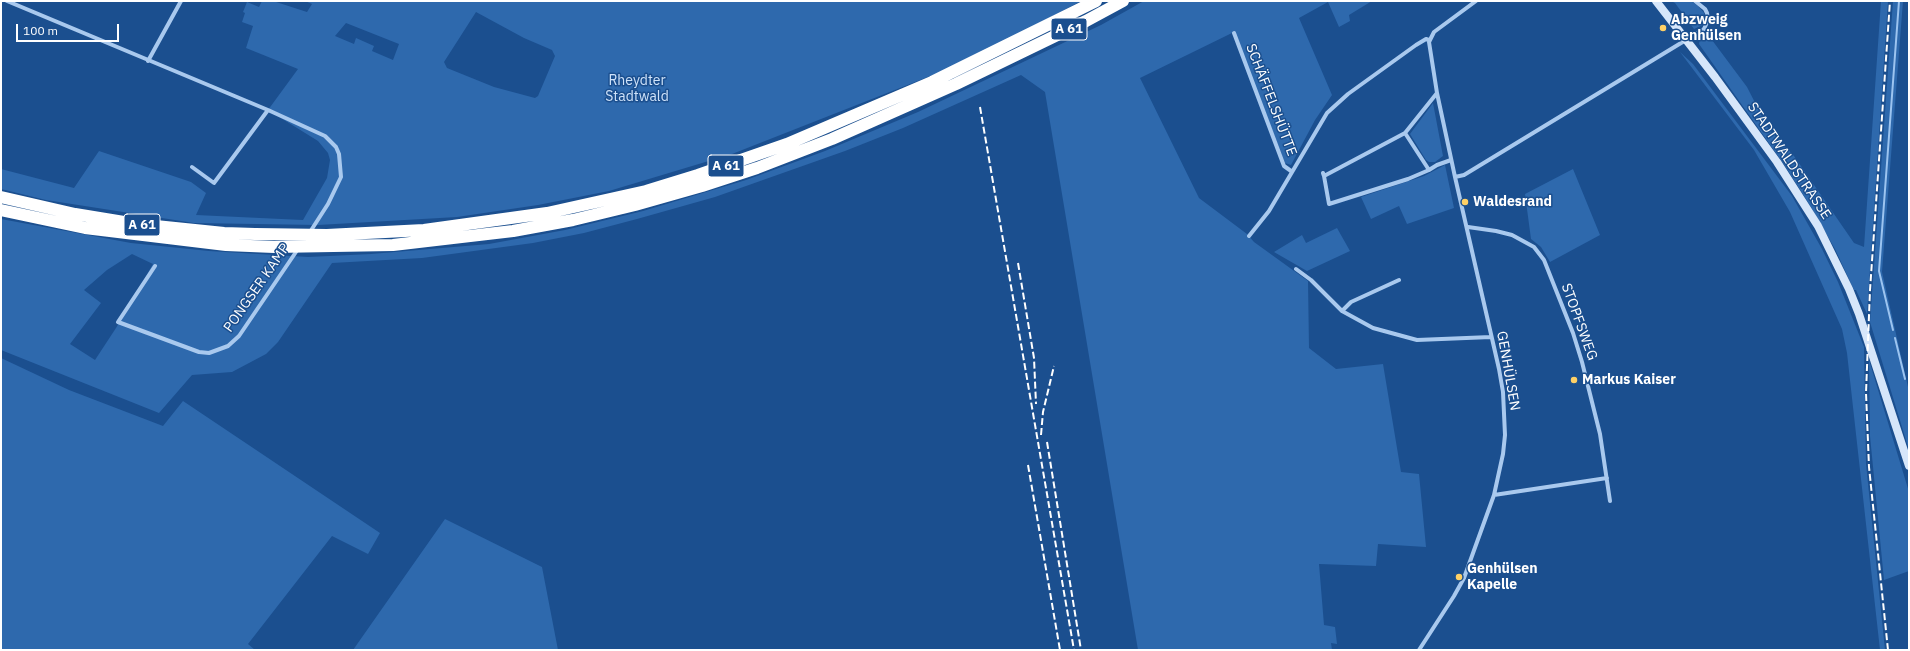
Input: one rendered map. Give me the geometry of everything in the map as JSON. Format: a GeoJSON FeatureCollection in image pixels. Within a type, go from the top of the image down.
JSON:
{"type":"FeatureCollection","features":[{"type":"Feature","properties":{"kind":"highway","name":"A 61"},"geometry":{"type":"LineString","coordinates":[[1,197],[74,214],[136,224],[224,233],[327,234],[424,230],[539,214],[639,192],[698,175],[787,144],[857,115],[979,60],[1096,1]]}},
{"type":"Feature","properties":{"kind":"highway","name":"A 61"},"geometry":{"type":"LineString","coordinates":[[1,210],[85,228],[146,237],[226,245],[274,247],[393,245],[513,231],[581,218],[702,186],[757,168],[882,117],[1008,59],[1123,1]]}},
{"type":"Feature","properties":{"kind":"main road","name":"STADTWALDSTRASSE"},"geometry":{"type":"LineString","coordinates":[[1656,1],[1773,156],[1818,226],[1849,288],[1869,339],[1909,466]]}},
{"type":"Feature","properties":{"kind":"street","name":"PONGSER KAMP"},"geometry":{"type":"LineString","coordinates":[[7,1],[268,110],[325,136],[336,147],[339,154],[341,177],[339,184],[315,224],[233,343],[219,351],[198,352],[118,322],[154,266]]}},
{"type":"Feature","properties":{"kind":"street"},"geometry":{"type":"LineString","coordinates":[[148,61],[181,1]]}},
{"type":"Feature","properties":{"kind":"street"},"geometry":{"type":"LineString","coordinates":[[1429,40],[1434,32],[1476,1]]}},
{"type":"Feature","properties":{"kind":"street"},"geometry":{"type":"LineString","coordinates":[[1455,177],[1464,175],[1704,29],[1708,20],[1706,11],[1695,1]]}},
{"type":"Feature","properties":{"kind":"street","name":"SCHÄFFELSHÜTTE"},"geometry":{"type":"LineString","coordinates":[[1234,33],[1284,166],[1292,171]]}},
{"type":"Feature","properties":{"kind":"street","name":"SCHÄFFELSHÜTTE"},"geometry":{"type":"LineString","coordinates":[[1249,236],[1269,211],[1327,113],[1337,103],[1416,45],[1426,39],[1429,40]]}},
{"type":"Feature","properties":{"kind":"street","name":"GENHÜLSEN"},"geometry":{"type":"LineString","coordinates":[[1419,650],[1464,578],[1494,495],[1503,454],[1505,415],[1499,368],[1468,227],[1451,160],[1429,49],[1429,40]]}},
{"type":"Feature","properties":{"kind":"street"},"geometry":{"type":"LineString","coordinates":[[1437,92],[1405,134],[1323,174],[1329,204],[1408,180],[1437,165],[1451,160]]}},
{"type":"Feature","properties":{"kind":"street"},"geometry":{"type":"LineString","coordinates":[[192,167],[214,183],[268,110]]}},
{"type":"Feature","properties":{"kind":"street"},"geometry":{"type":"LineString","coordinates":[[1405,134],[1429,170]]}},
{"type":"Feature","properties":{"kind":"street","name":"STOPFSWEG"},"geometry":{"type":"LineString","coordinates":[[1468,227],[1512,235],[1534,247],[1544,260],[1573,333],[1582,362],[1600,434],[1610,501]]}},
{"type":"Feature","properties":{"kind":"street"},"geometry":{"type":"LineString","coordinates":[[1296,269],[1310,280],[1342,311],[1373,328],[1417,340],[1491,337]]}},
{"type":"Feature","properties":{"kind":"street"},"geometry":{"type":"LineString","coordinates":[[1342,311],[1351,302],[1399,280]]}},
{"type":"Feature","properties":{"kind":"street"},"geometry":{"type":"LineString","coordinates":[[1494,495],[1607,478]]}},
{"type":"Feature","properties":{"kind":"green space","name":"Rheydter Stadtwald"},"geometry":{"type":"Polygon","coordinates":[[[262,1],[273,1],[307,12],[312,4],[305,1],[1081,1],[966,62],[732,154],[609,191],[538,205],[457,217],[318,225],[194,223],[46,200],[1,189],[1,169],[74,188],[99,151],[191,182],[206,193],[196,215],[303,220],[327,178],[330,160],[328,153],[318,141],[268,110],[298,69],[246,48],[253,26],[242,22],[245,13],[243,12],[247,2],[259,7],[262,1]],[[476,12],[444,62],[447,68],[494,87],[535,98],[538,96],[555,56],[552,50],[524,38],[476,12]],[[346,23],[335,36],[354,44],[356,38],[374,46],[372,51],[393,60],[399,44],[346,23]]]}},
{"type":"Feature","properties":{"kind":"green space"},"geometry":{"type":"Polygon","coordinates":[[[1144,1],[1372,1],[1349,15],[1350,21],[1339,27],[1328,2],[1299,18],[1332,95],[1315,120],[1291,165],[1285,163],[1234,32],[1140,78],[1199,198],[1247,234],[1254,242],[1308,281],[1309,348],[1336,369],[1383,364],[1401,472],[1419,474],[1426,547],[1378,544],[1376,566],[1319,564],[1324,625],[1335,627],[1337,644],[1331,643],[1332,650],[1138,650],[1045,92],[1021,75],[903,128],[845,151],[715,197],[637,219],[584,233],[533,243],[422,258],[332,263],[278,342],[266,354],[232,372],[192,375],[159,413],[1,350],[1,219],[131,243],[209,251],[308,257],[371,254],[489,244],[565,230],[643,211],[746,180],[825,151],[918,112],[1101,25],[1144,1]],[[132,254],[107,270],[84,290],[101,303],[70,344],[95,360],[116,328],[153,264],[132,254]]]}},
{"type":"Feature","properties":{"kind":"green space"},"geometry":{"type":"Polygon","coordinates":[[[1671,1],[1691,1],[1698,6],[1704,13],[1705,21],[1703,25],[1694,29],[1675,3],[1671,1]]]}},
{"type":"Feature","properties":{"kind":"green space"},"geometry":{"type":"Polygon","coordinates":[[[1881,1],[1888,1],[1867,314],[1835,249],[1811,207],[1785,166],[1699,44],[1700,38],[1709,36],[1747,87],[1768,128],[1794,156],[1854,243],[1864,247],[1881,1]]]}},
{"type":"Feature","properties":{"kind":"green space"},"geometry":{"type":"Polygon","coordinates":[[[1893,1],[1903,1],[1882,272],[1908,387],[1909,450],[1870,322],[1893,1]]]}},
{"type":"Feature","properties":{"kind":"green space"},"geometry":{"type":"Polygon","coordinates":[[[1680,52],[1693,64],[1792,196],[1822,249],[1838,282],[1864,347],[1866,464],[1885,650],[1880,650],[1847,353],[1842,329],[1790,212],[1754,150],[1680,52]]]}},
{"type":"Feature","properties":{"kind":"green space"},"geometry":{"type":"Polygon","coordinates":[[[1433,103],[1443,156],[1435,162],[1429,162],[1426,160],[1410,134],[1433,103]]]}},
{"type":"Feature","properties":{"kind":"green space"},"geometry":{"type":"Polygon","coordinates":[[[1445,165],[1454,208],[1407,224],[1399,206],[1371,219],[1361,197],[1424,176],[1445,165]]]}},
{"type":"Feature","properties":{"kind":"green space"},"geometry":{"type":"Polygon","coordinates":[[[1573,169],[1600,235],[1550,262],[1541,247],[1531,239],[1525,194],[1573,169]]]}},
{"type":"Feature","properties":{"kind":"green space"},"geometry":{"type":"Polygon","coordinates":[[[1337,228],[1350,251],[1307,271],[1274,252],[1302,235],[1306,243],[1337,228]]]}},
{"type":"Feature","properties":{"kind":"green space"},"geometry":{"type":"Polygon","coordinates":[[[1,358],[69,390],[163,426],[183,401],[380,533],[368,554],[332,536],[248,644],[255,650],[1,650],[1,358]]]}},
{"type":"Feature","properties":{"kind":"green space"},"geometry":{"type":"Polygon","coordinates":[[[1869,360],[1909,492],[1909,571],[1884,580],[1870,436],[1869,360]]]}},
{"type":"Feature","properties":{"kind":"green space"},"geometry":{"type":"Polygon","coordinates":[[[445,519],[542,567],[558,650],[353,650],[445,519]]]}},
{"type":"Feature","properties":{"kind":"waterway"},"geometry":{"type":"LineString","coordinates":[[1893,330],[1879,271],[1899,1]]}},
{"type":"Feature","properties":{"kind":"waterway"},"geometry":{"type":"LineString","coordinates":[[1895,338],[1905,379]]}},
{"type":"Feature","properties":{"kind":"railway"},"geometry":{"type":"LineString","coordinates":[[1888,650],[1869,467],[1866,393],[1870,290],[1890,1]]}},
{"type":"Feature","properties":{"kind":"railway"},"geometry":{"type":"LineString","coordinates":[[980,107],[1074,650]]}},
{"type":"Feature","properties":{"kind":"railway"},"geometry":{"type":"LineString","coordinates":[[1018,263],[1034,358],[1036,404]]}},
{"type":"Feature","properties":{"kind":"railway"},"geometry":{"type":"LineString","coordinates":[[1041,435],[1043,412],[1054,366]]}},
{"type":"Feature","properties":{"kind":"railway"},"geometry":{"type":"LineString","coordinates":[[1047,442],[1081,650]]}},
{"type":"Feature","properties":{"kind":"railway"},"geometry":{"type":"LineString","coordinates":[[1028,465],[1060,650]]}},
{"type":"Feature","properties":{"kind":"place","name":"Abzweig Genhülsen"},"geometry":{"type":"Point","coordinates":[1663,28]}},
{"type":"Feature","properties":{"kind":"place","name":"Waldesrand"},"geometry":{"type":"Point","coordinates":[1465,202]}},
{"type":"Feature","properties":{"kind":"place","name":"Markus Kaiser"},"geometry":{"type":"Point","coordinates":[1574,380]}},
{"type":"Feature","properties":{"kind":"place","name":"Genhülsen Kapelle"},"geometry":{"type":"Point","coordinates":[1459,577]}}]}
